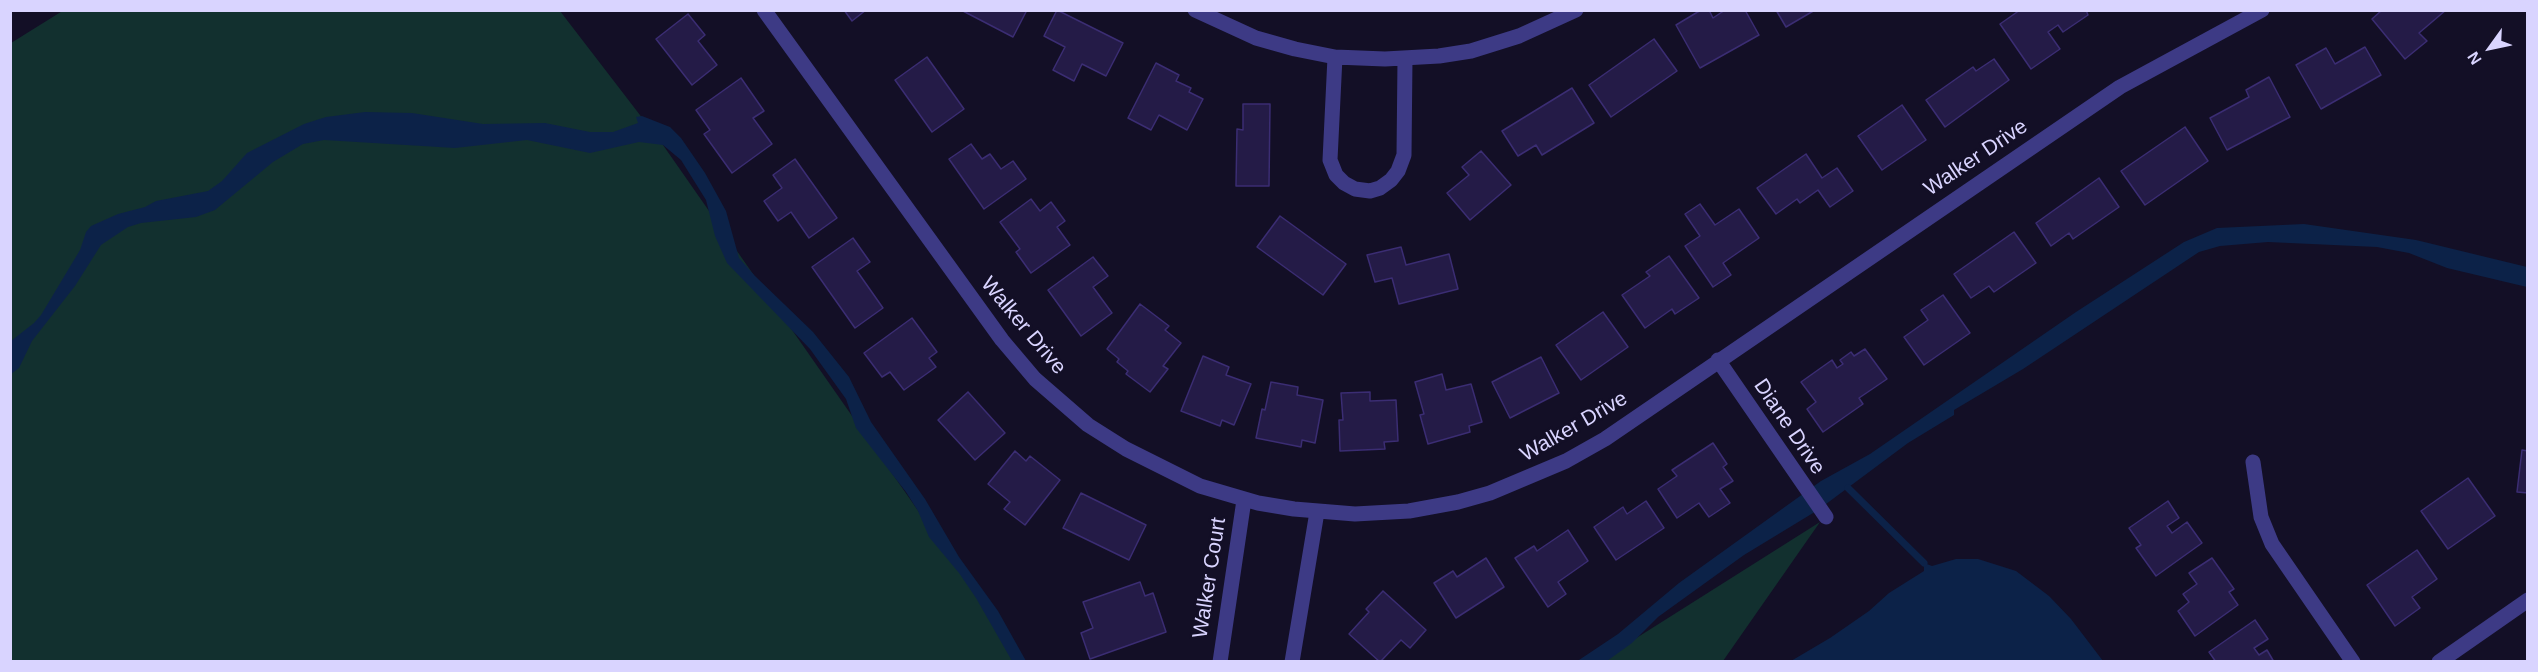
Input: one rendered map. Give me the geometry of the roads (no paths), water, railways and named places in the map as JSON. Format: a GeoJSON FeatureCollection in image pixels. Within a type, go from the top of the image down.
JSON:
{"type":"FeatureCollection","features":[{"type":"Feature","properties":{"kind":"street","name":"Walker Drive"},"geometry":{"type":"LineString","coordinates":[[764,10],[968,295],[1035,379],[1088,425],[1126,449],[1200,486],[1244,500],[1317,512],[1355,514],[1408,512],[1490,493],[1532,477],[1587,449],[2103,98],[2262,10]]}},
{"type":"Feature","properties":{"kind":"street"},"geometry":{"type":"LineString","coordinates":[[1195,10],[1256,39],[1335,57],[1405,58],[1471,51],[1519,36],[1576,10]]}},
{"type":"Feature","properties":{"kind":"street"},"geometry":{"type":"LineString","coordinates":[[1335,57],[1330,160],[1336,175],[1344,183],[1355,189],[1370,191],[1380,188],[1390,180],[1398,171],[1404,155],[1405,58]]}},
{"type":"Feature","properties":{"kind":"street","name":"Diane Drive"},"geometry":{"type":"LineString","coordinates":[[1718,360],[1826,517]]}},
{"type":"Feature","properties":{"kind":"street"},"geometry":{"type":"LineString","coordinates":[[2253,462],[2261,516],[2272,544],[2353,662]]}},
{"type":"Feature","properties":{"kind":"street","name":"Walker Court"},"geometry":{"type":"LineString","coordinates":[[1220,662],[1244,500]]}},
{"type":"Feature","properties":{"kind":"street"},"geometry":{"type":"LineString","coordinates":[[1292,662],[1317,512]]}},
{"type":"Feature","properties":{"kind":"street"},"geometry":{"type":"LineString","coordinates":[[2439,662],[2528,600]]}},
{"type":"Feature","properties":{"kind":"water"},"geometry":{"type":"Polygon","coordinates":[[[365,112],[412,113],[483,124],[545,123],[590,132],[613,132],[638,123],[636,117],[642,116],[670,127],[681,138],[705,173],[726,211],[739,258],[813,332],[849,377],[871,422],[925,499],[959,557],[998,611],[1026,661],[1012,661],[976,598],[929,537],[918,511],[906,492],[856,428],[846,399],[810,349],[727,263],[715,236],[706,200],[681,160],[663,145],[639,142],[590,153],[527,140],[455,148],[324,140],[303,144],[273,162],[215,210],[196,217],[141,223],[128,227],[101,245],[75,286],[32,341],[19,368],[11,374],[11,341],[41,315],[80,250],[86,232],[91,226],[156,201],[208,191],[222,181],[247,153],[304,124],[326,117],[365,112]]]}},
{"type":"Feature","properties":{"kind":"water"},"geometry":{"type":"Polygon","coordinates":[[[2304,224],[2416,240],[2527,267],[2527,287],[2447,268],[2409,253],[2377,247],[2268,242],[2220,246],[2199,252],[2023,369],[1954,410],[1954,415],[1908,443],[1818,510],[1744,555],[1658,617],[1632,643],[1607,661],[1576,662],[1618,634],[1679,583],[1821,481],[1870,454],[2076,312],[2184,242],[2217,228],[2304,224]]]}},
{"type":"Feature","properties":{"kind":"water"},"geometry":{"type":"Polygon","coordinates":[[[1956,559],[1978,559],[2016,571],[2049,596],[2071,619],[2103,661],[1791,661],[1830,638],[1869,611],[1889,593],[1924,571],[1924,563],[1932,566],[1956,559]]]}},
{"type":"Feature","properties":{"kind":"waterway"},"geometry":{"type":"LineString","coordinates":[[1848,488],[1924,563]]}}]}
